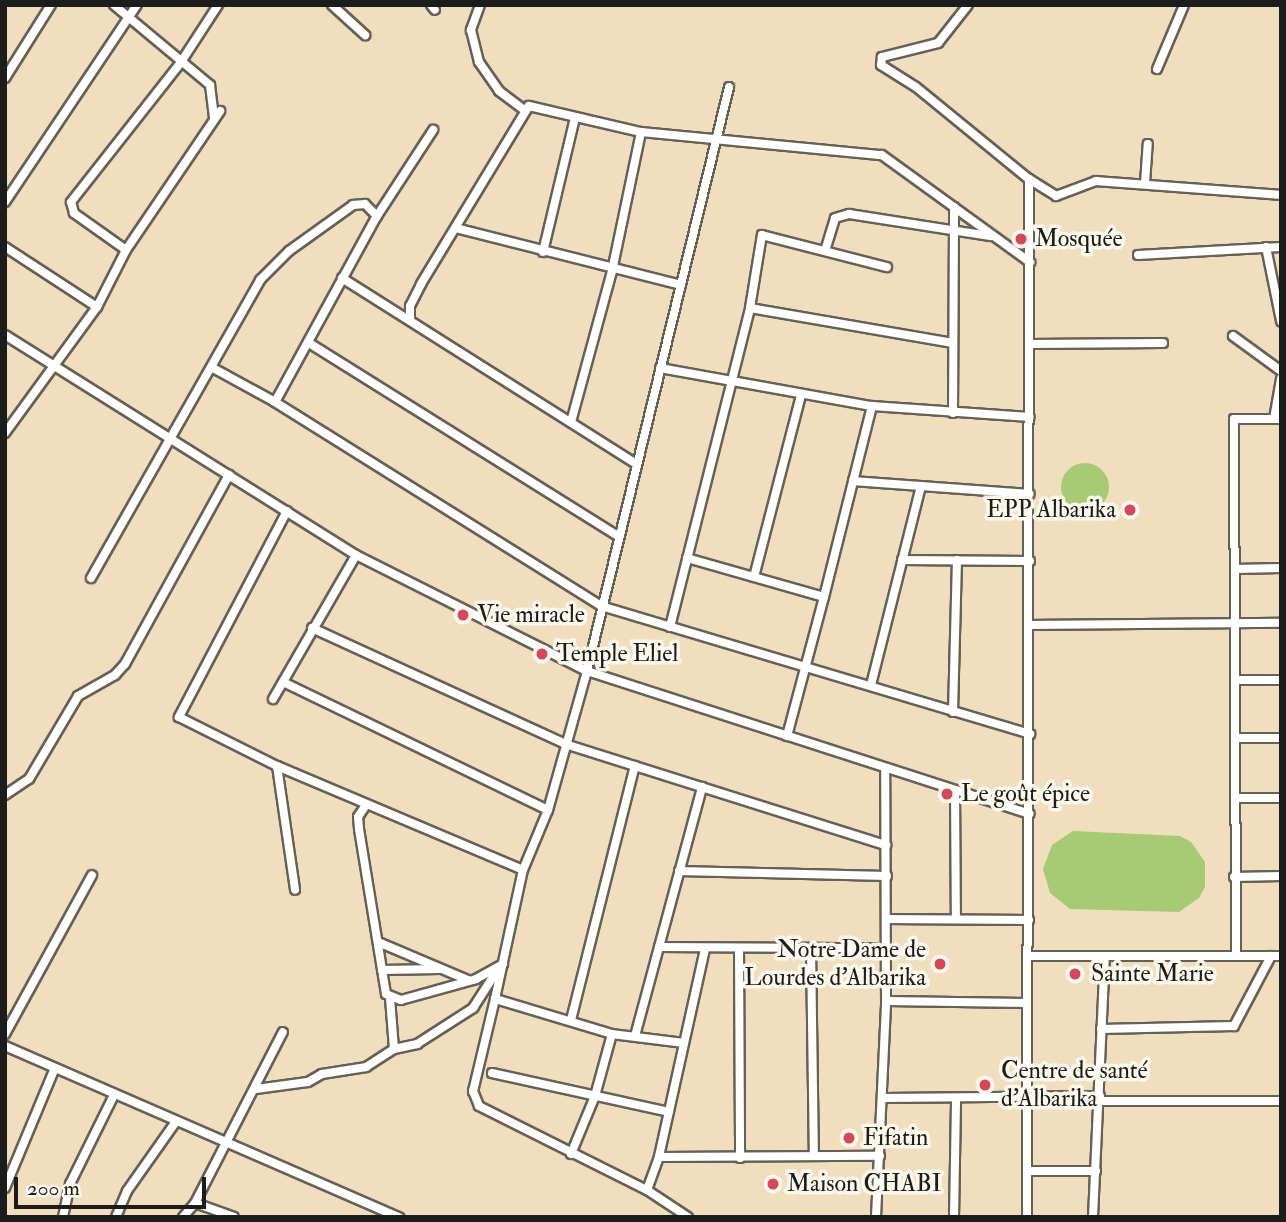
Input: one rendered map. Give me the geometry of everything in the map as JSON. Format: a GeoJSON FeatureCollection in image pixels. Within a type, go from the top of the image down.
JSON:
{"type":"FeatureCollection","features":[{"type":"Feature","properties":{"kind":"street"},"geometry":{"type":"LineString","coordinates":[[5,77],[51,5]]}},
{"type":"Feature","properties":{"kind":"street"},"geometry":{"type":"LineString","coordinates":[[114,5],[210,85],[214,120]]}},
{"type":"Feature","properties":{"kind":"street"},"geometry":{"type":"LineString","coordinates":[[5,202],[137,5]]}},
{"type":"Feature","properties":{"kind":"street"},"geometry":{"type":"LineString","coordinates":[[126,250],[74,213],[71,202],[181,62],[218,5]]}},
{"type":"Feature","properties":{"kind":"street"},"geometry":{"type":"LineString","coordinates":[[332,5],[365,35]]}},
{"type":"Feature","properties":{"kind":"street"},"geometry":{"type":"LineString","coordinates":[[480,5],[471,30],[479,62],[499,90],[524,110]]}},
{"type":"Feature","properties":{"kind":"street"},"geometry":{"type":"LineString","coordinates":[[968,5],[938,43],[882,57],[881,65],[916,87],[1029,180],[1056,196],[1089,182],[1144,183],[1281,195]]}},
{"type":"Feature","properties":{"kind":"street"},"geometry":{"type":"LineString","coordinates":[[1157,69],[1184,5]]}},
{"type":"Feature","properties":{"kind":"street"},"geometry":{"type":"LineString","coordinates":[[688,1217],[647,1191],[493,1114],[475,1100],[473,1091],[495,999],[494,986],[523,870],[548,810],[587,671],[730,87]]}},
{"type":"Feature","properties":{"kind":"street"},"geometry":{"type":"LineString","coordinates":[[410,320],[410,306],[421,284],[524,110],[535,106],[575,118],[641,132],[882,155],[990,236],[1030,262]]}},
{"type":"Feature","properties":{"kind":"street"},"geometry":{"type":"LineString","coordinates":[[5,433],[9,421],[55,366],[97,307],[126,250],[220,111]]}},
{"type":"Feature","properties":{"kind":"street"},"geometry":{"type":"LineString","coordinates":[[543,252],[575,118]]}},
{"type":"Feature","properties":{"kind":"street"},"geometry":{"type":"LineString","coordinates":[[275,401],[377,216],[433,130]]}},
{"type":"Feature","properties":{"kind":"street"},"geometry":{"type":"LineString","coordinates":[[571,422],[612,271],[641,132]]}},
{"type":"Feature","properties":{"kind":"street"},"geometry":{"type":"LineString","coordinates":[[1144,183],[1148,144]]}},
{"type":"Feature","properties":{"kind":"street"},"geometry":{"type":"LineString","coordinates":[[1027,1217],[1029,180]]}},
{"type":"Feature","properties":{"kind":"street"},"geometry":{"type":"LineString","coordinates":[[91,578],[169,437],[213,368],[246,301],[289,251],[353,205],[365,204],[377,216]]}},
{"type":"Feature","properties":{"kind":"street"},"geometry":{"type":"LineString","coordinates":[[953,413],[954,207]]}},
{"type":"Feature","properties":{"kind":"street"},"geometry":{"type":"LineString","coordinates":[[825,251],[838,215],[990,236]]}},
{"type":"Feature","properties":{"kind":"street"},"geometry":{"type":"LineString","coordinates":[[456,228],[612,271],[681,285]]}},
{"type":"Feature","properties":{"kind":"street"},"geometry":{"type":"LineString","coordinates":[[670,627],[750,308],[762,235],[887,267]]}},
{"type":"Feature","properties":{"kind":"street"},"geometry":{"type":"LineString","coordinates":[[5,247],[97,307]]}},
{"type":"Feature","properties":{"kind":"street"},"geometry":{"type":"LineString","coordinates":[[1266,247],[1281,321]]}},
{"type":"Feature","properties":{"kind":"street"},"geometry":{"type":"LineString","coordinates":[[1138,255],[1281,247]]}},
{"type":"Feature","properties":{"kind":"street"},"geometry":{"type":"LineString","coordinates":[[342,278],[636,464]]}},
{"type":"Feature","properties":{"kind":"street"},"geometry":{"type":"LineString","coordinates":[[750,308],[953,343]]}},
{"type":"Feature","properties":{"kind":"street"},"geometry":{"type":"LineString","coordinates":[[5,335],[356,555],[587,671],[1029,814]]}},
{"type":"Feature","properties":{"kind":"street"},"geometry":{"type":"LineString","coordinates":[[1233,336],[1281,371]]}},
{"type":"Feature","properties":{"kind":"street"},"geometry":{"type":"LineString","coordinates":[[309,343],[618,536]]}},
{"type":"Feature","properties":{"kind":"street"},"geometry":{"type":"LineString","coordinates":[[1030,344],[1163,343]]}},
{"type":"Feature","properties":{"kind":"street"},"geometry":{"type":"LineString","coordinates":[[213,368],[275,401],[601,606],[1030,734]]}},
{"type":"Feature","properties":{"kind":"street"},"geometry":{"type":"LineString","coordinates":[[660,369],[872,406],[1030,417]]}},
{"type":"Feature","properties":{"kind":"street"},"geometry":{"type":"LineString","coordinates":[[1236,956],[1234,419],[1278,419],[1281,380]]}},
{"type":"Feature","properties":{"kind":"street"},"geometry":{"type":"LineString","coordinates":[[754,577],[801,395]]}},
{"type":"Feature","properties":{"kind":"street"},"geometry":{"type":"LineString","coordinates":[[787,736],[872,406]]}},
{"type":"Feature","properties":{"kind":"street"},"geometry":{"type":"LineString","coordinates":[[5,795],[29,779],[78,696],[115,676],[125,664],[229,475]]}},
{"type":"Feature","properties":{"kind":"street"},"geometry":{"type":"LineString","coordinates":[[853,481],[1030,494]]}},
{"type":"Feature","properties":{"kind":"street"},"geometry":{"type":"LineString","coordinates":[[871,685],[921,486]]}},
{"type":"Feature","properties":{"kind":"street"},"geometry":{"type":"LineString","coordinates":[[287,511],[179,717],[277,766],[523,870]]}},
{"type":"Feature","properties":{"kind":"street"},"geometry":{"type":"LineString","coordinates":[[273,699],[356,555]]}},
{"type":"Feature","properties":{"kind":"street"},"geometry":{"type":"LineString","coordinates":[[687,558],[824,597]]}},
{"type":"Feature","properties":{"kind":"street"},"geometry":{"type":"LineString","coordinates":[[902,560],[1030,561]]}},
{"type":"Feature","properties":{"kind":"street"},"geometry":{"type":"LineString","coordinates":[[953,712],[957,560]]}},
{"type":"Feature","properties":{"kind":"street"},"geometry":{"type":"LineString","coordinates":[[1235,569],[1281,568]]}},
{"type":"Feature","properties":{"kind":"street"},"geometry":{"type":"LineString","coordinates":[[1030,625],[1281,623]]}},
{"type":"Feature","properties":{"kind":"street"},"geometry":{"type":"LineString","coordinates":[[312,628],[565,744],[886,845]]}},
{"type":"Feature","properties":{"kind":"street"},"geometry":{"type":"LineString","coordinates":[[1236,680],[1281,680]]}},
{"type":"Feature","properties":{"kind":"street"},"geometry":{"type":"LineString","coordinates":[[282,682],[548,810]]}},
{"type":"Feature","properties":{"kind":"street"},"geometry":{"type":"LineString","coordinates":[[1236,738],[1281,738]]}},
{"type":"Feature","properties":{"kind":"street"},"geometry":{"type":"LineString","coordinates":[[277,766],[295,890]]}},
{"type":"Feature","properties":{"kind":"street"},"geometry":{"type":"LineString","coordinates":[[571,1020],[635,766]]}},
{"type":"Feature","properties":{"kind":"street"},"geometry":{"type":"LineString","coordinates":[[876,1217],[886,1001],[885,768]]}},
{"type":"Feature","properties":{"kind":"street"},"geometry":{"type":"LineString","coordinates":[[635,1037],[702,787]]}},
{"type":"Feature","properties":{"kind":"street"},"geometry":{"type":"LineString","coordinates":[[955,790],[956,919]]}},
{"type":"Feature","properties":{"kind":"street"},"geometry":{"type":"LineString","coordinates":[[1235,798],[1281,798]]}},
{"type":"Feature","properties":{"kind":"street"},"geometry":{"type":"LineString","coordinates":[[366,805],[358,817],[359,829],[382,970],[390,998],[394,1049]]}},
{"type":"Feature","properties":{"kind":"street"},"geometry":{"type":"LineString","coordinates":[[679,871],[887,876]]}},
{"type":"Feature","properties":{"kind":"street"},"geometry":{"type":"LineString","coordinates":[[5,1034],[92,875]]}},
{"type":"Feature","properties":{"kind":"street"},"geometry":{"type":"LineString","coordinates":[[1234,877],[1281,876]]}},
{"type":"Feature","properties":{"kind":"street"},"geometry":{"type":"LineString","coordinates":[[886,919],[1028,920]]}},
{"type":"Feature","properties":{"kind":"street"},"geometry":{"type":"LineString","coordinates":[[378,942],[442,969],[494,986]]}},
{"type":"Feature","properties":{"kind":"street"},"geometry":{"type":"LineString","coordinates":[[659,947],[885,947]]}},
{"type":"Feature","properties":{"kind":"street"},"geometry":{"type":"LineString","coordinates":[[811,948],[814,1156]]}},
{"type":"Feature","properties":{"kind":"street"},"geometry":{"type":"LineString","coordinates":[[647,1191],[659,1157],[705,949]]}},
{"type":"Feature","properties":{"kind":"street"},"geometry":{"type":"LineString","coordinates":[[738,949],[740,1158]]}},
{"type":"Feature","properties":{"kind":"street"},"geometry":{"type":"LineString","coordinates":[[1028,956],[1281,956]]}},
{"type":"Feature","properties":{"kind":"street"},"geometry":{"type":"LineString","coordinates":[[1093,1217],[1105,956]]}},
{"type":"Feature","properties":{"kind":"street"},"geometry":{"type":"LineString","coordinates":[[1101,1029],[1234,1026],[1270,956]]}},
{"type":"Feature","properties":{"kind":"street"},"geometry":{"type":"LineString","coordinates":[[390,998],[401,1000],[472,979],[501,965]]}},
{"type":"Feature","properties":{"kind":"street"},"geometry":{"type":"LineString","coordinates":[[382,970],[442,969]]}},
{"type":"Feature","properties":{"kind":"street"},"geometry":{"type":"LineString","coordinates":[[256,1089],[308,1083],[323,1074],[366,1067],[394,1049],[417,1044],[438,1032],[473,1008],[494,986]]}},
{"type":"Feature","properties":{"kind":"street"},"geometry":{"type":"LineString","coordinates":[[495,999],[612,1034],[684,1044]]}},
{"type":"Feature","properties":{"kind":"street"},"geometry":{"type":"LineString","coordinates":[[886,1001],[1026,1003]]}},
{"type":"Feature","properties":{"kind":"street"},"geometry":{"type":"LineString","coordinates":[[183,1217],[195,1203],[224,1143],[256,1089],[282,1032]]}},
{"type":"Feature","properties":{"kind":"street"},"geometry":{"type":"LineString","coordinates":[[571,1154],[595,1097],[612,1034]]}},
{"type":"Feature","properties":{"kind":"street"},"geometry":{"type":"LineString","coordinates":[[5,1046],[175,1123],[399,1217]]}},
{"type":"Feature","properties":{"kind":"street"},"geometry":{"type":"LineString","coordinates":[[5,1188],[54,1070]]}},
{"type":"Feature","properties":{"kind":"street"},"geometry":{"type":"LineString","coordinates":[[492,1073],[669,1112]]}},
{"type":"Feature","properties":{"kind":"street"},"geometry":{"type":"LineString","coordinates":[[63,1217],[70,1184],[114,1095]]}},
{"type":"Feature","properties":{"kind":"street"},"geometry":{"type":"LineString","coordinates":[[883,1098],[1281,1101]]}},
{"type":"Feature","properties":{"kind":"street"},"geometry":{"type":"LineString","coordinates":[[954,1217],[956,1100]]}},
{"type":"Feature","properties":{"kind":"street"},"geometry":{"type":"LineString","coordinates":[[116,1217],[127,1191],[175,1123]]}},
{"type":"Feature","properties":{"kind":"street"},"geometry":{"type":"LineString","coordinates":[[659,1157],[880,1156]]}},
{"type":"Feature","properties":{"kind":"street"},"geometry":{"type":"LineString","coordinates":[[1027,1171],[1096,1171]]}},
{"type":"Feature","properties":{"kind":"street"},"geometry":{"type":"LineString","coordinates":[[195,1203],[234,1217]]}},
{"type":"Feature","properties":{"kind":"green space"},"geometry":{"type":"Polygon","coordinates":[[[1085,463],[1102,470],[1109,487],[1102,504],[1085,511],[1068,504],[1061,487],[1068,470],[1085,463]]]}},
{"type":"Feature","properties":{"kind":"green space"},"geometry":{"type":"Polygon","coordinates":[[[1073,831],[1180,836],[1191,842],[1205,862],[1205,887],[1199,898],[1179,912],[1070,909],[1050,893],[1043,869],[1052,845],[1073,831]]]}},
{"type":"Feature","properties":{"kind":"place","name":"Mosquée"},"geometry":{"type":"Point","coordinates":[1021,239]}},
{"type":"Feature","properties":{"kind":"place","name":"EPP Albarika"},"geometry":{"type":"Point","coordinates":[1130,510]}},
{"type":"Feature","properties":{"kind":"place","name":"Vie miracle"},"geometry":{"type":"Point","coordinates":[463,615]}},
{"type":"Feature","properties":{"kind":"place","name":"Temple Eliel"},"geometry":{"type":"Point","coordinates":[542,654]}},
{"type":"Feature","properties":{"kind":"place","name":"Le goût épice"},"geometry":{"type":"Point","coordinates":[947,794]}},
{"type":"Feature","properties":{"kind":"place","name":"Notre Dame de Lourdes d'Albarika"},"geometry":{"type":"Point","coordinates":[940,964]}},
{"type":"Feature","properties":{"kind":"place","name":"Sainte Marie"},"geometry":{"type":"Point","coordinates":[1075,974]}},
{"type":"Feature","properties":{"kind":"place","name":"Centre de santé d'Albarika"},"geometry":{"type":"Point","coordinates":[985,1085]}},
{"type":"Feature","properties":{"kind":"place","name":"Fifatin"},"geometry":{"type":"Point","coordinates":[849,1138]}},
{"type":"Feature","properties":{"kind":"place","name":"Maison CHABI"},"geometry":{"type":"Point","coordinates":[773,1184]}}]}
